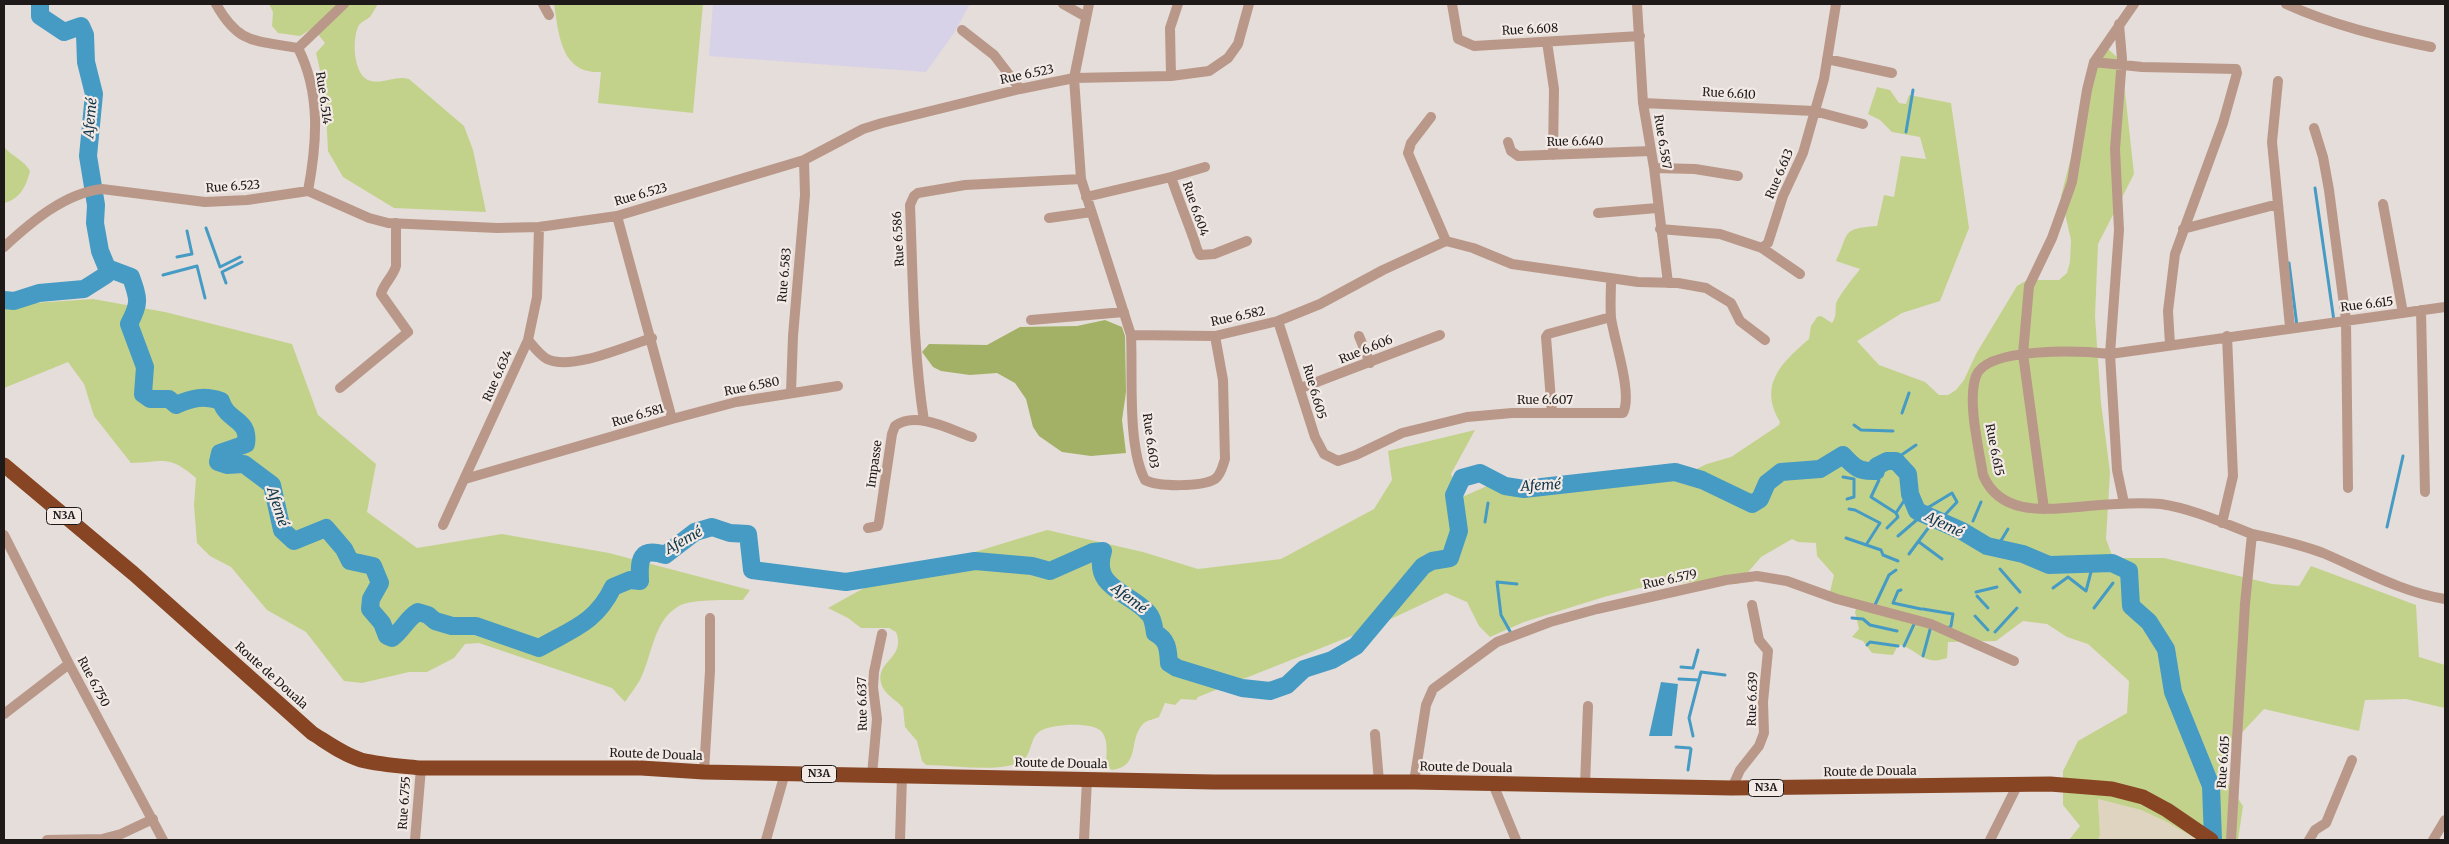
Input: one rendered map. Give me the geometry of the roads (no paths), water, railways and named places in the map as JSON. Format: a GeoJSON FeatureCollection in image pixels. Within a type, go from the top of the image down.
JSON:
{"type":"FeatureCollection","features":[{"type":"Feature","properties":{"kind":"highway","name":"Route de Douala"},"geometry":{"type":"LineString","coordinates":[[4,465],[134,574],[312,733],[342,752],[360,760],[421,768],[642,768],[704,772],[1087,780],[1414,782],[1732,788],[2016,786],[2050,784],[2112,790],[2143,797],[2167,810],[2209,838]]}},
{"type":"Feature","properties":{"kind":"street"},"geometry":{"type":"LineString","coordinates":[[219,5],[236,32],[246,38],[298,48],[344,4]]}},
{"type":"Feature","properties":{"kind":"street"},"geometry":{"type":"LineString","coordinates":[[543,4],[549,16]]}},
{"type":"Feature","properties":{"kind":"street"},"geometry":{"type":"LineString","coordinates":[[1063,4],[1086,17]]}},
{"type":"Feature","properties":{"kind":"street"},"geometry":{"type":"LineString","coordinates":[[1089,4],[1074,78],[1081,179],[1131,335]]}},
{"type":"Feature","properties":{"kind":"street"},"geometry":{"type":"LineString","coordinates":[[1171,76],[1170,28],[1178,4]]}},
{"type":"Feature","properties":{"kind":"street","name":"Rue 6.523"},"geometry":{"type":"LineString","coordinates":[[4,247],[51,209],[86,191],[102,189],[206,202],[247,200],[308,191],[369,218],[396,224],[497,228],[539,227],[617,216],[804,160],[863,129],[1020,89],[1074,78],[1195,74],[1221,65],[1238,44],[1250,4]]}},
{"type":"Feature","properties":{"kind":"street","name":"Rue 6.608"},"geometry":{"type":"LineString","coordinates":[[1452,4],[1458,39],[1474,46],[1640,36]]}},
{"type":"Feature","properties":{"kind":"street","name":"Rue 6.587"},"geometry":{"type":"LineString","coordinates":[[1637,4],[1644,103],[1668,283]]}},
{"type":"Feature","properties":{"kind":"street","name":"Rue 6.613"},"geometry":{"type":"LineString","coordinates":[[1762,248],[1768,243],[1782,196],[1803,152],[1824,79],[1836,4]]}},
{"type":"Feature","properties":{"kind":"street"},"geometry":{"type":"LineString","coordinates":[[2044,509],[2024,354],[2029,286],[2052,238],[2072,182],[2083,108],[2094,62],[2134,4]]}},
{"type":"Feature","properties":{"kind":"street"},"geometry":{"type":"LineString","coordinates":[[2286,4],[2308,14],[2362,31],[2431,47]]}},
{"type":"Feature","properties":{"kind":"street"},"geometry":{"type":"LineString","coordinates":[[2119,24],[2122,64],[2115,149],[2119,230],[2110,354],[2117,470],[2124,504]]}},
{"type":"Feature","properties":{"kind":"street"},"geometry":{"type":"LineString","coordinates":[[962,30],[994,55],[1020,89]]}},
{"type":"Feature","properties":{"kind":"street"},"geometry":{"type":"LineString","coordinates":[[1547,42],[1554,89],[1553,155]]}},
{"type":"Feature","properties":{"kind":"street","name":"Rue 6.514"},"geometry":{"type":"LineString","coordinates":[[298,48],[310,77],[313,99],[316,142],[308,191]]}},
{"type":"Feature","properties":{"kind":"street"},"geometry":{"type":"LineString","coordinates":[[1827,59],[1892,74]]}},
{"type":"Feature","properties":{"kind":"street"},"geometry":{"type":"LineString","coordinates":[[2094,62],[2236,69],[2237,73],[2223,123],[2183,229],[2176,254],[2169,291],[2170,344]]}},
{"type":"Feature","properties":{"kind":"street"},"geometry":{"type":"LineString","coordinates":[[2278,81],[2272,142],[2290,327]]}},
{"type":"Feature","properties":{"kind":"street","name":"Rue 6.610"},"geometry":{"type":"LineString","coordinates":[[1644,103],[1814,111],[1863,124]]}},
{"type":"Feature","properties":{"kind":"street"},"geometry":{"type":"LineString","coordinates":[[1431,118],[1411,143],[1408,153],[1446,241],[1473,248],[1512,264],[1612,279],[1706,288],[1720,294],[1731,303],[1740,320],[1766,340]]}},
{"type":"Feature","properties":{"kind":"street"},"geometry":{"type":"LineString","coordinates":[[2314,128],[2323,157],[2329,190],[2346,320],[2348,488]]}},
{"type":"Feature","properties":{"kind":"street","name":"Rue 6.640"},"geometry":{"type":"LineString","coordinates":[[1508,142],[1511,151],[1515,155],[1651,151]]}},
{"type":"Feature","properties":{"kind":"street","name":"Rue 6.583"},"geometry":{"type":"LineString","coordinates":[[791,392],[792,336],[805,195],[804,160]]}},
{"type":"Feature","properties":{"kind":"street"},"geometry":{"type":"LineString","coordinates":[[1172,177],[1205,167]]}},
{"type":"Feature","properties":{"kind":"street"},"geometry":{"type":"LineString","coordinates":[[1654,168],[1695,169],[1738,176]]}},
{"type":"Feature","properties":{"kind":"street","name":"Rue 6.604"},"geometry":{"type":"LineString","coordinates":[[1086,197],[1172,177],[1184,217],[1194,238],[1195,248],[1200,255],[1214,254],[1247,240]]}},
{"type":"Feature","properties":{"kind":"street","name":"Rue 6.586"},"geometry":{"type":"LineString","coordinates":[[924,421],[914,348],[915,315],[910,206],[914,196],[918,192],[965,185],[1081,179]]}},
{"type":"Feature","properties":{"kind":"street"},"geometry":{"type":"LineString","coordinates":[[2183,229],[2278,204]]}},
{"type":"Feature","properties":{"kind":"street"},"geometry":{"type":"LineString","coordinates":[[2383,204],[2403,313]]}},
{"type":"Feature","properties":{"kind":"street"},"geometry":{"type":"LineString","coordinates":[[1598,213],[1657,208]]}},
{"type":"Feature","properties":{"kind":"street"},"geometry":{"type":"LineString","coordinates":[[1049,218],[1091,212]]}},
{"type":"Feature","properties":{"kind":"street","name":"Rue 6.581"},"geometry":{"type":"LineString","coordinates":[[466,479],[672,419],[652,338],[617,216]]}},
{"type":"Feature","properties":{"kind":"street"},"geometry":{"type":"LineString","coordinates":[[340,388],[408,332],[381,294],[383,287],[394,273],[396,266],[396,224]]}},
{"type":"Feature","properties":{"kind":"street","name":"Rue 6.634"},"geometry":{"type":"LineString","coordinates":[[442,525],[466,479],[528,340],[536,297],[539,227]]}},
{"type":"Feature","properties":{"kind":"street"},"geometry":{"type":"LineString","coordinates":[[1660,230],[1720,234],[1762,248],[1800,274]]}},
{"type":"Feature","properties":{"kind":"street","name":"Rue 6.582"},"geometry":{"type":"LineString","coordinates":[[1131,335],[1172,338],[1215,336],[1278,321],[1320,304],[1383,270],[1446,241]]}},
{"type":"Feature","properties":{"kind":"street","name":"Rue 6.607"},"geometry":{"type":"LineString","coordinates":[[1338,461],[1402,433],[1467,417],[1552,413],[1623,413],[1626,399],[1611,317],[1612,279]]}},
{"type":"Feature","properties":{"kind":"street","name":"Rue 6.615"},"geometry":{"type":"LineString","coordinates":[[2231,840],[2245,604],[2252,534],[2202,513],[2159,504],[2124,504],[2044,509],[2017,506],[2005,502],[1995,494],[1984,475],[1978,444],[1974,403],[1976,375],[1988,363],[2024,354],[2082,351],[2110,354],[2290,327],[2445,307]]}},
{"type":"Feature","properties":{"kind":"street"},"geometry":{"type":"LineString","coordinates":[[2421,310],[2426,492]]}},
{"type":"Feature","properties":{"kind":"street"},"geometry":{"type":"LineString","coordinates":[[1032,320],[1124,312]]}},
{"type":"Feature","properties":{"kind":"street"},"geometry":{"type":"LineString","coordinates":[[1552,413],[1546,338],[1548,334],[1611,317]]}},
{"type":"Feature","properties":{"kind":"street","name":"Rue 6.605"},"geometry":{"type":"LineString","coordinates":[[1278,321],[1301,388],[1311,427],[1319,446],[1324,454],[1338,461]]}},
{"type":"Feature","properties":{"kind":"street","name":"Rue 6.603"},"geometry":{"type":"LineString","coordinates":[[1131,335],[1134,432],[1141,472],[1145,480],[1160,485],[1202,483],[1216,479],[1222,469],[1225,459],[1223,380],[1215,336]]}},
{"type":"Feature","properties":{"kind":"street","name":"Rue 6.606"},"geometry":{"type":"LineString","coordinates":[[1301,388],[1440,335]]}},
{"type":"Feature","properties":{"kind":"street"},"geometry":{"type":"LineString","coordinates":[[1359,336],[1370,363]]}},
{"type":"Feature","properties":{"kind":"street"},"geometry":{"type":"LineString","coordinates":[[2222,523],[2233,476],[2227,336]]}},
{"type":"Feature","properties":{"kind":"street"},"geometry":{"type":"LineString","coordinates":[[528,340],[547,359],[569,362],[585,359],[652,338]]}},
{"type":"Feature","properties":{"kind":"street","name":"Rue 6.580"},"geometry":{"type":"LineString","coordinates":[[672,419],[736,402],[838,386]]}},
{"type":"Feature","properties":{"kind":"street","name":"Impasse"},"geometry":{"type":"LineString","coordinates":[[868,528],[878,526],[880,522],[892,434],[895,426],[907,421],[924,421]]}},
{"type":"Feature","properties":{"kind":"street"},"geometry":{"type":"LineString","coordinates":[[924,421],[972,437]]}},
{"type":"Feature","properties":{"kind":"street","name":"Rue 6.750"},"geometry":{"type":"LineString","coordinates":[[4,534],[69,664],[163,840]]}},
{"type":"Feature","properties":{"kind":"street"},"geometry":{"type":"LineString","coordinates":[[2252,534],[2286,541],[2321,553],[2409,591],[2445,599]]}},
{"type":"Feature","properties":{"kind":"street","name":"Rue 6.579"},"geometry":{"type":"LineString","coordinates":[[1414,782],[1426,705],[1432,689],[1497,642],[1560,619],[1726,580],[1757,576],[1787,581],[1837,599],[1932,624],[2014,661]]}},
{"type":"Feature","properties":{"kind":"street","name":"Rue 6.639"},"geometry":{"type":"LineString","coordinates":[[1732,788],[1740,770],[1760,746],[1764,732],[1763,702],[1768,675],[1766,662],[1768,652],[1759,640],[1752,605]]}},
{"type":"Feature","properties":{"kind":"street"},"geometry":{"type":"LineString","coordinates":[[704,772],[710,671],[710,618]]}},
{"type":"Feature","properties":{"kind":"street","name":"Rue 6.637"},"geometry":{"type":"LineString","coordinates":[[872,775],[878,719],[873,687],[874,672],[882,634]]}},
{"type":"Feature","properties":{"kind":"street"},"geometry":{"type":"LineString","coordinates":[[4,714],[69,664]]}},
{"type":"Feature","properties":{"kind":"street"},"geometry":{"type":"LineString","coordinates":[[1585,785],[1588,706]]}},
{"type":"Feature","properties":{"kind":"street"},"geometry":{"type":"LineString","coordinates":[[1374,734],[1379,782]]}},
{"type":"Feature","properties":{"kind":"street"},"geometry":{"type":"LineString","coordinates":[[2309,840],[2315,830],[2326,824],[2352,760]]}},
{"type":"Feature","properties":{"kind":"street","name":"Rue 6.755"},"geometry":{"type":"LineString","coordinates":[[415,840],[421,768]]}},
{"type":"Feature","properties":{"kind":"street"},"geometry":{"type":"LineString","coordinates":[[766,840],[785,773]]}},
{"type":"Feature","properties":{"kind":"street"},"geometry":{"type":"LineString","coordinates":[[900,840],[902,776]]}},
{"type":"Feature","properties":{"kind":"street"},"geometry":{"type":"LineString","coordinates":[[1084,840],[1087,780]]}},
{"type":"Feature","properties":{"kind":"street"},"geometry":{"type":"LineString","coordinates":[[1492,784],[1516,840]]}},
{"type":"Feature","properties":{"kind":"street"},"geometry":{"type":"LineString","coordinates":[[1992,840],[2016,786]]}},
{"type":"Feature","properties":{"kind":"street"},"geometry":{"type":"LineString","coordinates":[[46,840],[102,839],[121,834],[153,819]]}},
{"type":"Feature","properties":{"kind":"street"},"geometry":{"type":"LineString","coordinates":[[2433,840],[2445,820]]}},
{"type":"Feature","properties":{"kind":"water"},"geometry":{"type":"Polygon","coordinates":[[[1661,682],[1678,684],[1672,736],[1649,736],[1661,682]]]}},
{"type":"Feature","properties":{"kind":"waterway","name":"Afemé"},"geometry":{"type":"LineString","coordinates":[[40,4],[40,16],[64,32],[81,26],[85,35],[86,62],[94,94],[88,156],[96,205],[95,223],[100,251],[107,268],[131,277],[136,291],[137,306],[129,324],[145,367],[143,394],[150,399],[169,399],[176,405],[198,398],[221,401],[228,413],[245,429],[246,444],[220,453],[218,462],[227,465],[244,464],[272,485],[282,530],[294,541],[326,528],[344,549],[350,561],[373,566],[380,583],[371,599],[370,609],[382,623],[387,636],[392,638],[418,612],[428,615],[435,621],[452,626],[476,626],[539,648],[591,617],[599,609],[613,587],[630,580],[640,581],[641,561],[646,554],[657,553],[665,555],[695,532],[712,527],[730,533],[748,534],[752,570],[846,582],[975,561],[1032,566],[1050,571],[1093,552],[1103,551],[1101,564],[1103,574],[1108,582],[1150,616],[1155,633],[1165,642],[1169,663],[1177,668],[1242,688],[1270,691],[1287,685],[1304,669],[1332,660],[1356,646],[1423,566],[1432,561],[1450,558],[1459,531],[1454,495],[1462,478],[1480,473],[1505,486],[1524,489],[1675,472],[1702,480],[1752,504],[1760,499],[1767,483],[1781,472],[1820,469],[1843,455],[1854,466],[1865,471],[1876,471],[1877,466],[1887,461],[1896,461],[1908,474],[1910,494],[1917,511],[1962,531],[1987,546],[2023,554],[2049,565],[2112,563],[2129,571],[2131,606],[2149,622],[2166,649],[2173,692],[2211,786],[2213,840]]}},
{"type":"Feature","properties":{"kind":"waterway"},"geometry":{"type":"LineString","coordinates":[[1906,132],[1913,90]]}},
{"type":"Feature","properties":{"kind":"waterway"},"geometry":{"type":"LineString","coordinates":[[2315,188],[2334,321]]}},
{"type":"Feature","properties":{"kind":"waterway"},"geometry":{"type":"LineString","coordinates":[[206,228],[220,267],[240,257]]}},
{"type":"Feature","properties":{"kind":"waterway"},"geometry":{"type":"LineString","coordinates":[[177,257],[192,254],[187,231]]}},
{"type":"Feature","properties":{"kind":"waterway"},"geometry":{"type":"LineString","coordinates":[[226,283],[222,272],[242,262]]}},
{"type":"Feature","properties":{"kind":"waterway"},"geometry":{"type":"LineString","coordinates":[[2289,263],[2297,326]]}},
{"type":"Feature","properties":{"kind":"waterway"},"geometry":{"type":"LineString","coordinates":[[163,275],[197,266],[205,298]]}},
{"type":"Feature","properties":{"kind":"waterway","name":"Afemé"},"geometry":{"type":"LineString","coordinates":[[4,300],[14,301],[39,293],[84,289],[106,275],[107,268]]}},
{"type":"Feature","properties":{"kind":"waterway"},"geometry":{"type":"LineString","coordinates":[[1902,413],[1909,393]]}},
{"type":"Feature","properties":{"kind":"waterway"},"geometry":{"type":"LineString","coordinates":[[1854,425],[1861,430],[1893,431]]}},
{"type":"Feature","properties":{"kind":"waterway"},"geometry":{"type":"LineString","coordinates":[[1898,463],[1900,456],[1916,445]]}},
{"type":"Feature","properties":{"kind":"waterway"},"geometry":{"type":"LineString","coordinates":[[2387,527],[2403,456]]}},
{"type":"Feature","properties":{"kind":"waterway"},"geometry":{"type":"LineString","coordinates":[[1877,475],[1879,480],[1871,497],[1896,513]]}},
{"type":"Feature","properties":{"kind":"waterway"},"geometry":{"type":"LineString","coordinates":[[1843,477],[1854,479],[1854,497],[1847,499]]}},
{"type":"Feature","properties":{"kind":"waterway"},"geometry":{"type":"LineString","coordinates":[[1887,528],[1898,517],[1896,513],[1913,487]]}},
{"type":"Feature","properties":{"kind":"waterway"},"geometry":{"type":"LineString","coordinates":[[1919,513],[1952,493],[1957,502],[1942,518],[1941,522]]}},
{"type":"Feature","properties":{"kind":"waterway"},"geometry":{"type":"LineString","coordinates":[[1973,521],[1981,502]]}},
{"type":"Feature","properties":{"kind":"waterway"},"geometry":{"type":"LineString","coordinates":[[1485,522],[1488,503]]}},
{"type":"Feature","properties":{"kind":"waterway"},"geometry":{"type":"LineString","coordinates":[[1849,509],[1855,510],[1880,523],[1866,545]]}},
{"type":"Feature","properties":{"kind":"waterway"},"geometry":{"type":"LineString","coordinates":[[1898,536],[1919,518]]}},
{"type":"Feature","properties":{"kind":"waterway"},"geometry":{"type":"LineString","coordinates":[[1909,554],[1929,527]]}},
{"type":"Feature","properties":{"kind":"waterway"},"geometry":{"type":"LineString","coordinates":[[1999,544],[2008,529]]}},
{"type":"Feature","properties":{"kind":"waterway"},"geometry":{"type":"LineString","coordinates":[[1846,538],[1881,550],[1883,555],[1898,561]]}},
{"type":"Feature","properties":{"kind":"waterway"},"geometry":{"type":"LineString","coordinates":[[1919,542],[1942,559]]}},
{"type":"Feature","properties":{"kind":"waterway"},"geometry":{"type":"LineString","coordinates":[[2053,588],[2068,577],[2086,591],[2092,568]]}},
{"type":"Feature","properties":{"kind":"waterway"},"geometry":{"type":"LineString","coordinates":[[2000,569],[2020,592]]}},
{"type":"Feature","properties":{"kind":"waterway"},"geometry":{"type":"LineString","coordinates":[[1874,607],[1889,575],[1896,570]]}},
{"type":"Feature","properties":{"kind":"waterway"},"geometry":{"type":"LineString","coordinates":[[1511,633],[1501,615],[1497,582],[1517,584]]}},
{"type":"Feature","properties":{"kind":"waterway"},"geometry":{"type":"LineString","coordinates":[[2094,608],[2113,583]]}},
{"type":"Feature","properties":{"kind":"waterway"},"geometry":{"type":"LineString","coordinates":[[1976,592],[1997,587]]}},
{"type":"Feature","properties":{"kind":"waterway"},"geometry":{"type":"LineString","coordinates":[[1901,590],[1898,591],[1893,603],[1921,609]]}},
{"type":"Feature","properties":{"kind":"waterway"},"geometry":{"type":"LineString","coordinates":[[1977,596],[1988,608]]}},
{"type":"Feature","properties":{"kind":"waterway"},"geometry":{"type":"LineString","coordinates":[[1995,632],[2017,608]]}},
{"type":"Feature","properties":{"kind":"waterway"},"geometry":{"type":"LineString","coordinates":[[1923,609],[1953,614],[1951,626],[1948,628]]}},
{"type":"Feature","properties":{"kind":"waterway"},"geometry":{"type":"LineString","coordinates":[[1975,616],[1988,630]]}},
{"type":"Feature","properties":{"kind":"waterway"},"geometry":{"type":"LineString","coordinates":[[1852,618],[1863,619],[1870,625],[1897,631]]}},
{"type":"Feature","properties":{"kind":"waterway"},"geometry":{"type":"LineString","coordinates":[[1904,646],[1915,622]]}},
{"type":"Feature","properties":{"kind":"waterway"},"geometry":{"type":"LineString","coordinates":[[1923,656],[1931,626]]}},
{"type":"Feature","properties":{"kind":"waterway"},"geometry":{"type":"LineString","coordinates":[[1867,645],[1870,642],[1898,646]]}},
{"type":"Feature","properties":{"kind":"waterway"},"geometry":{"type":"LineString","coordinates":[[1681,667],[1693,668],[1698,650]]}},
{"type":"Feature","properties":{"kind":"waterway"},"geometry":{"type":"LineString","coordinates":[[1693,736],[1689,718],[1701,672],[1725,675]]}},
{"type":"Feature","properties":{"kind":"waterway"},"geometry":{"type":"LineString","coordinates":[[1679,679],[1699,680]]}},
{"type":"Feature","properties":{"kind":"waterway"},"geometry":{"type":"LineString","coordinates":[[1676,747],[1690,748]]}},
{"type":"Feature","properties":{"kind":"waterway"},"geometry":{"type":"LineString","coordinates":[[1688,770],[1691,749]]}}]}
